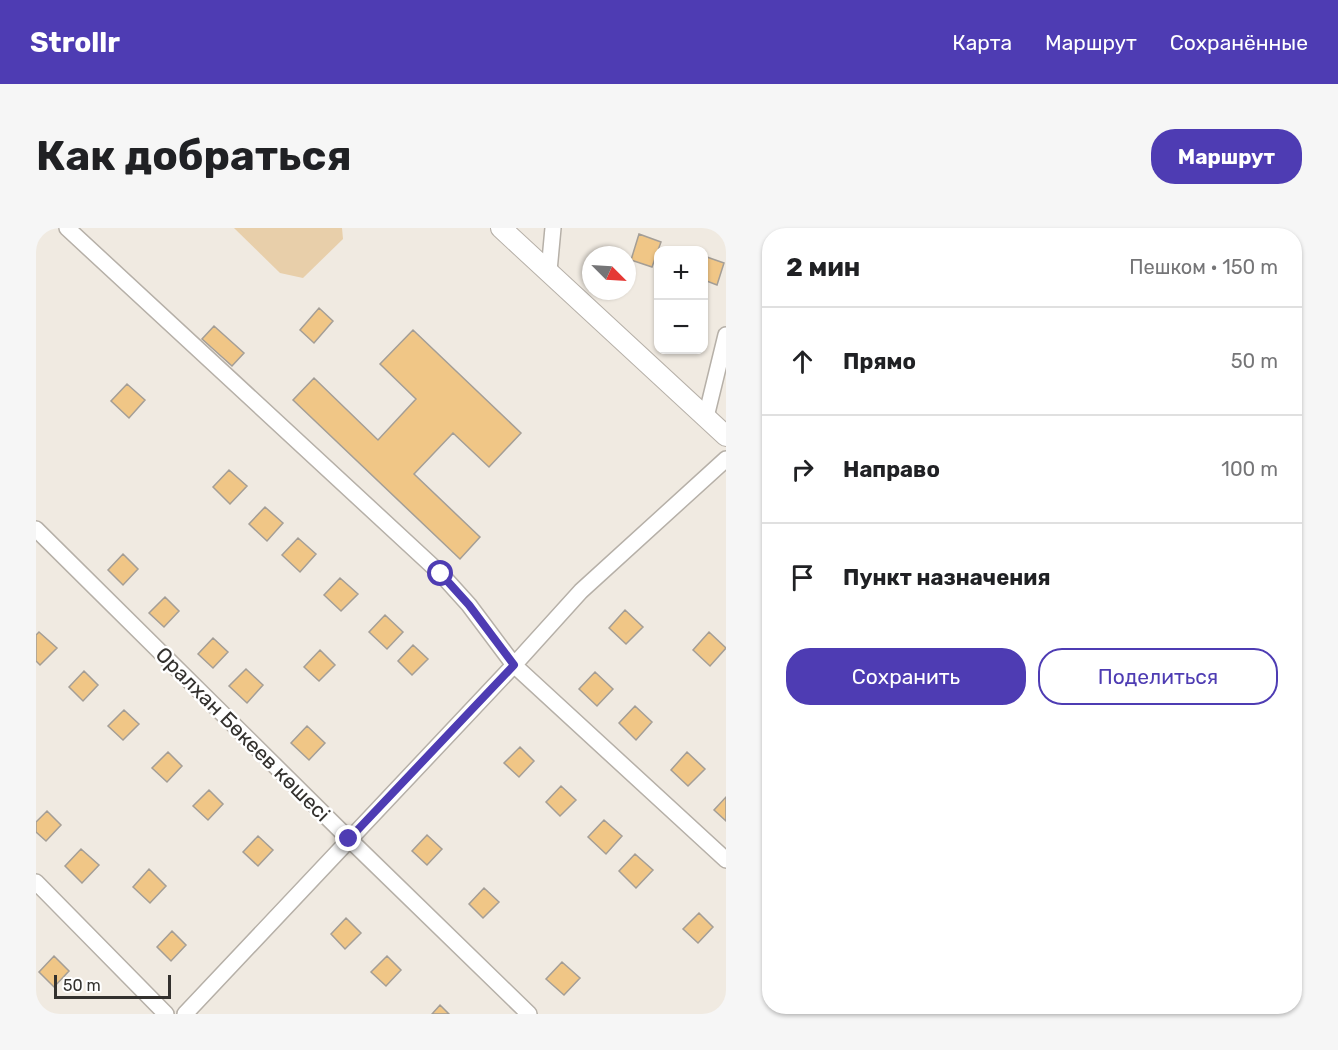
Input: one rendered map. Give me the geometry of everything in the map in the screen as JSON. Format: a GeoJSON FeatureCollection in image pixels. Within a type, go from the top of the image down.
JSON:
{"type":"FeatureCollection","features":[{"type":"Feature","properties":{"kind":"street"},"geometry":{"type":"LineString","coordinates":[[67,228],[441,574],[469,605],[514,665],[726,860]]}},
{"type":"Feature","properties":{"kind":"street"},"geometry":{"type":"LineString","coordinates":[[501,228],[726,436]]}},
{"type":"Feature","properties":{"kind":"street"},"geometry":{"type":"LineString","coordinates":[[549,271],[553,228]]}},
{"type":"Feature","properties":{"kind":"street"},"geometry":{"type":"LineString","coordinates":[[706,417],[726,335]]}},
{"type":"Feature","properties":{"kind":"street"},"geometry":{"type":"LineString","coordinates":[[185,1014],[581,591],[726,459]]}},
{"type":"Feature","properties":{"kind":"street","name":"Оралхан Бөкеев көшесі"},"geometry":{"type":"LineString","coordinates":[[36,529],[529,1014]]}},
{"type":"Feature","properties":{"kind":"street"},"geometry":{"type":"LineString","coordinates":[[36,882],[166,1014]]}},
{"type":"Feature","properties":{"kind":"shaded area"},"geometry":{"type":"Polygon","coordinates":[[[234,228],[342,228],[343,239],[303,278],[280,273],[234,228]]]}},
{"type":"Feature","properties":{"kind":"building"},"geometry":{"type":"Polygon","coordinates":[[[639,234],[661,242],[660,246],[654,246],[652,267],[636,262],[635,246],[639,234]]]}},
{"type":"Feature","properties":{"kind":"building"},"geometry":{"type":"Polygon","coordinates":[[[708,257],[724,263],[717,285],[708,282],[708,257]]]}},
{"type":"Feature","properties":{"kind":"building"},"geometry":{"type":"Polygon","coordinates":[[[319,308],[333,321],[314,343],[300,330],[319,308]]]}},
{"type":"Feature","properties":{"kind":"building"},"geometry":{"type":"Polygon","coordinates":[[[214,326],[244,353],[232,366],[202,339],[214,326]]]}},
{"type":"Feature","properties":{"kind":"building"},"geometry":{"type":"Polygon","coordinates":[[[413,330],[521,433],[489,467],[453,433],[414,474],[480,537],[460,559],[293,400],[314,378],[378,440],[416,399],[380,364],[413,330]]]}},
{"type":"Feature","properties":{"kind":"building"},"geometry":{"type":"Polygon","coordinates":[[[127,384],[145,400],[129,418],[111,401],[127,384]]]}},
{"type":"Feature","properties":{"kind":"building"},"geometry":{"type":"Polygon","coordinates":[[[229,470],[247,486],[230,504],[213,487],[229,470]]]}},
{"type":"Feature","properties":{"kind":"building"},"geometry":{"type":"Polygon","coordinates":[[[265,507],[283,523],[267,541],[249,524],[265,507]]]}},
{"type":"Feature","properties":{"kind":"building"},"geometry":{"type":"Polygon","coordinates":[[[298,538],[316,554],[300,572],[282,555],[298,538]]]}},
{"type":"Feature","properties":{"kind":"building"},"geometry":{"type":"Polygon","coordinates":[[[123,554],[138,569],[123,585],[108,570],[123,554]]]}},
{"type":"Feature","properties":{"kind":"building"},"geometry":{"type":"Polygon","coordinates":[[[340,578],[358,594],[341,611],[324,595],[340,578]]]}},
{"type":"Feature","properties":{"kind":"building"},"geometry":{"type":"Polygon","coordinates":[[[165,597],[179,611],[164,627],[149,613],[165,597]]]}},
{"type":"Feature","properties":{"kind":"building"},"geometry":{"type":"Polygon","coordinates":[[[625,610],[643,627],[626,644],[609,628],[625,610]]]}},
{"type":"Feature","properties":{"kind":"building"},"geometry":{"type":"Polygon","coordinates":[[[385,615],[403,632],[387,649],[369,632],[385,615]]]}},
{"type":"Feature","properties":{"kind":"building"},"geometry":{"type":"Polygon","coordinates":[[[39,632],[57,648],[40,665],[36,661],[36,635],[39,632]]]}},
{"type":"Feature","properties":{"kind":"building"},"geometry":{"type":"Polygon","coordinates":[[[709,632],[726,648],[710,666],[693,650],[709,632]]]}},
{"type":"Feature","properties":{"kind":"building"},"geometry":{"type":"Polygon","coordinates":[[[213,638],[228,652],[213,668],[198,654],[213,638]]]}},
{"type":"Feature","properties":{"kind":"building"},"geometry":{"type":"Polygon","coordinates":[[[413,645],[428,659],[412,675],[398,661],[413,645]]]}},
{"type":"Feature","properties":{"kind":"building"},"geometry":{"type":"Polygon","coordinates":[[[320,650],[335,665],[319,681],[304,667],[320,650]]]}},
{"type":"Feature","properties":{"kind":"building"},"geometry":{"type":"Polygon","coordinates":[[[246,669],[263,685],[247,703],[229,686],[246,669]]]}},
{"type":"Feature","properties":{"kind":"building"},"geometry":{"type":"Polygon","coordinates":[[[84,671],[98,685],[83,701],[69,687],[84,671]]]}},
{"type":"Feature","properties":{"kind":"building"},"geometry":{"type":"Polygon","coordinates":[[[595,672],[613,689],[597,706],[579,689],[595,672]]]}},
{"type":"Feature","properties":{"kind":"building"},"geometry":{"type":"Polygon","coordinates":[[[635,706],[652,722],[636,740],[619,723],[635,706]]]}},
{"type":"Feature","properties":{"kind":"building"},"geometry":{"type":"Polygon","coordinates":[[[124,710],[139,724],[123,740],[108,726],[124,710]]]}},
{"type":"Feature","properties":{"kind":"building"},"geometry":{"type":"Polygon","coordinates":[[[307,726],[325,743],[309,760],[291,743],[307,726]]]}},
{"type":"Feature","properties":{"kind":"building"},"geometry":{"type":"Polygon","coordinates":[[[520,747],[534,761],[519,777],[504,763],[520,747]]]}},
{"type":"Feature","properties":{"kind":"building"},"geometry":{"type":"Polygon","coordinates":[[[168,752],[182,766],[167,782],[152,768],[168,752]]]}},
{"type":"Feature","properties":{"kind":"building"},"geometry":{"type":"Polygon","coordinates":[[[687,752],[705,769],[688,786],[671,770],[687,752]]]}},
{"type":"Feature","properties":{"kind":"building"},"geometry":{"type":"Polygon","coordinates":[[[561,786],[576,800],[560,816],[546,802],[561,786]]]}},
{"type":"Feature","properties":{"kind":"building"},"geometry":{"type":"Polygon","coordinates":[[[209,790],[223,804],[208,820],[193,806],[209,790]]]}},
{"type":"Feature","properties":{"kind":"building"},"geometry":{"type":"Polygon","coordinates":[[[726,797],[726,821],[714,810],[726,797]]]}},
{"type":"Feature","properties":{"kind":"building"},"geometry":{"type":"Polygon","coordinates":[[[47,811],[61,825],[46,841],[36,832],[36,822],[47,811]]]}},
{"type":"Feature","properties":{"kind":"building"},"geometry":{"type":"Polygon","coordinates":[[[604,820],[622,836],[606,854],[588,837],[604,820]]]}},
{"type":"Feature","properties":{"kind":"building"},"geometry":{"type":"Polygon","coordinates":[[[427,835],[442,849],[427,865],[412,851],[427,835]]]}},
{"type":"Feature","properties":{"kind":"building"},"geometry":{"type":"Polygon","coordinates":[[[258,836],[273,850],[258,866],[243,852],[258,836]]]}},
{"type":"Feature","properties":{"kind":"building"},"geometry":{"type":"Polygon","coordinates":[[[81,849],[99,865],[82,883],[65,866],[81,849]]]}},
{"type":"Feature","properties":{"kind":"building"},"geometry":{"type":"Polygon","coordinates":[[[635,854],[653,870],[636,888],[619,871],[635,854]]]}},
{"type":"Feature","properties":{"kind":"building"},"geometry":{"type":"Polygon","coordinates":[[[149,869],[166,886],[150,903],[133,887],[149,869]]]}},
{"type":"Feature","properties":{"kind":"building"},"geometry":{"type":"Polygon","coordinates":[[[484,888],[499,902],[483,918],[469,904],[484,888]]]}},
{"type":"Feature","properties":{"kind":"building"},"geometry":{"type":"Polygon","coordinates":[[[699,913],[713,927],[698,943],[683,929],[699,913]]]}},
{"type":"Feature","properties":{"kind":"building"},"geometry":{"type":"Polygon","coordinates":[[[346,918],[361,933],[345,949],[331,934],[346,918]]]}},
{"type":"Feature","properties":{"kind":"building"},"geometry":{"type":"Polygon","coordinates":[[[172,931],[186,945],[171,961],[157,947],[172,931]]]}},
{"type":"Feature","properties":{"kind":"building"},"geometry":{"type":"Polygon","coordinates":[[[54,956],[69,971],[54,987],[39,972],[54,956]]]}},
{"type":"Feature","properties":{"kind":"building"},"geometry":{"type":"Polygon","coordinates":[[[387,956],[401,970],[386,986],[371,972],[387,956]]]}},
{"type":"Feature","properties":{"kind":"building"},"geometry":{"type":"Polygon","coordinates":[[[562,962],[580,978],[564,995],[546,979],[562,962]]]}},
{"type":"Feature","properties":{"kind":"building"},"geometry":{"type":"Polygon","coordinates":[[[440,1005],[449,1014],[432,1014],[440,1005]]]}},
{"type":"Feature","properties":{"kind":"route"},"geometry":{"type":"LineString","coordinates":[[349,839],[514,665],[469,605],[441,574]]}}]}
